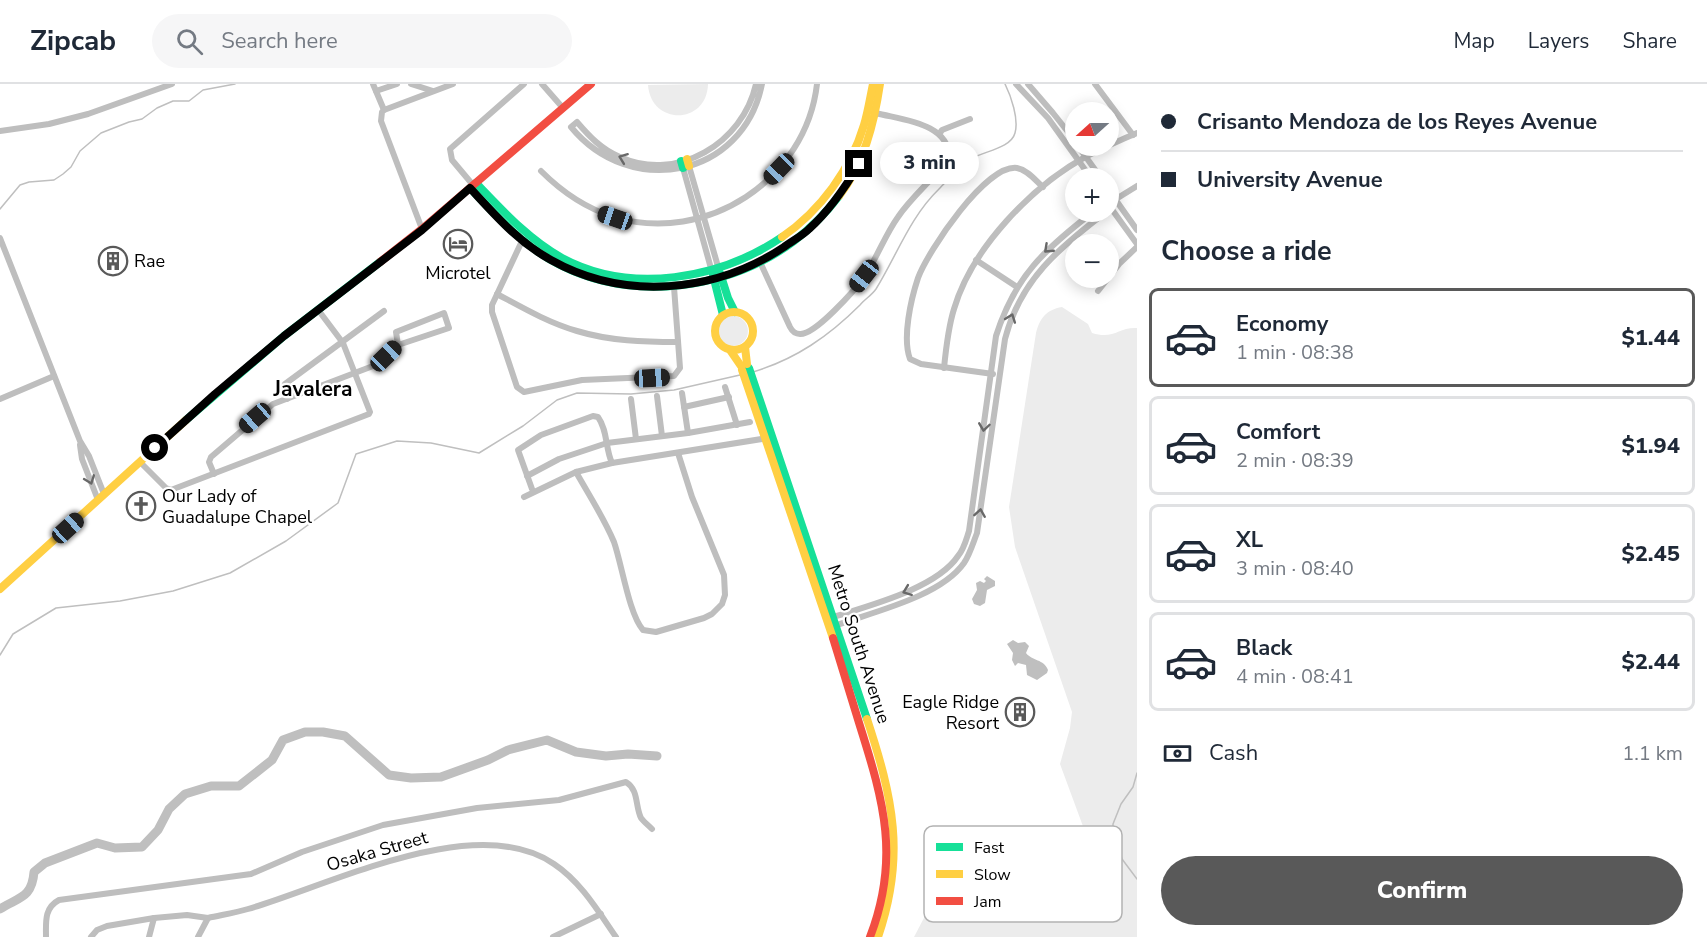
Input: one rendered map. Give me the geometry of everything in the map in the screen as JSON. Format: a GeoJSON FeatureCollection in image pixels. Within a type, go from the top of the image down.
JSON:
{"type":"FeatureCollection","features":[{"type":"Feature","properties":{"kind":"street"},"geometry":{"type":"LineString","coordinates":[[0,131],[48,124],[88,114],[172,84]]}},
{"type":"Feature","properties":{"kind":"street"},"geometry":{"type":"LineString","coordinates":[[384,110],[375,88],[397,84]]}},
{"type":"Feature","properties":{"kind":"street"},"geometry":{"type":"LineString","coordinates":[[411,84],[434,91]]}},
{"type":"Feature","properties":{"kind":"street"},"geometry":{"type":"LineString","coordinates":[[422,230],[381,121],[382,112],[453,84]]}},
{"type":"Feature","properties":{"kind":"street"},"geometry":{"type":"LineString","coordinates":[[525,84],[450,149],[452,160],[506,227],[550,260],[602,281],[628,286],[674,287],[760,262],[808,230],[845,188],[859,164],[876,113],[880,84]]}},
{"type":"Feature","properties":{"kind":"street"},"geometry":{"type":"LineString","coordinates":[[542,84],[563,108]]}},
{"type":"Feature","properties":{"kind":"street"},"geometry":{"type":"LineString","coordinates":[[0,589],[215,394],[284,336],[422,230],[591,84]]}},
{"type":"Feature","properties":{"kind":"street"},"geometry":{"type":"LineString","coordinates":[[756,84],[748,107],[734,129],[718,145],[685,164],[650,164],[622,158],[601,146],[577,122],[571,126],[596,151],[618,163],[648,170],[685,164],[712,157],[740,135],[754,111],[762,84]]}},
{"type":"Feature","properties":{"kind":"street"},"geometry":{"type":"LineString","coordinates":[[541,171],[575,200],[615,218],[656,224],[700,218],[737,203],[760,188],[779,169],[790,155],[806,124],[817,84]]}},
{"type":"Feature","properties":{"kind":"street"},"geometry":{"type":"LineString","coordinates":[[473,185],[529,237],[579,265],[628,277],[656,279],[716,275],[769,247],[819,206],[838,182],[852,158],[868,114],[873,84]]}},
{"type":"Feature","properties":{"kind":"street"},"geometry":{"type":"LineString","coordinates":[[1016,84],[1048,118],[1084,168]]}},
{"type":"Feature","properties":{"kind":"street"},"geometry":{"type":"LineString","coordinates":[[1028,84],[1065,128]]}},
{"type":"Feature","properties":{"kind":"street"},"geometry":{"type":"LineString","coordinates":[[944,368],[954,309],[976,260],[990,240],[1043,187],[1079,161],[1135,134],[1095,84]]}},
{"type":"Feature","properties":{"kind":"street"},"geometry":{"type":"LineString","coordinates":[[760,262],[792,331],[802,334],[810,332],[835,310],[864,276],[897,218],[911,199],[949,158],[949,150],[940,133],[929,127],[876,113]]}},
{"type":"Feature","properties":{"kind":"street"},"geometry":{"type":"LineString","coordinates":[[940,133],[942,130],[970,119]]}},
{"type":"Feature","properties":{"kind":"street"},"geometry":{"type":"LineString","coordinates":[[1086,157],[1094,168]]}},
{"type":"Feature","properties":{"kind":"street","name":"Metro South Avenue"},"geometry":{"type":"LineString","coordinates":[[685,164],[716,275],[723,315],[716,324],[715,335],[720,345],[730,350],[746,370]]}},
{"type":"Feature","properties":{"kind":"street"},"geometry":{"type":"LineString","coordinates":[[1000,375],[944,368],[914,362],[910,359],[907,340],[911,307],[918,277],[926,261],[954,219],[981,188],[995,176],[1006,170],[1017,168],[1026,172],[1043,187]]}},
{"type":"Feature","properties":{"kind":"street"},"geometry":{"type":"LineString","coordinates":[[1119,199],[1137,186]]}},
{"type":"Feature","properties":{"kind":"street"},"geometry":{"type":"LineString","coordinates":[[1119,214],[1137,230]]}},
{"type":"Feature","properties":{"kind":"street"},"geometry":{"type":"LineString","coordinates":[[1098,291],[1137,245],[1119,219]]}},
{"type":"Feature","properties":{"kind":"street"},"geometry":{"type":"LineString","coordinates":[[832,622],[920,586],[943,572],[958,558],[969,531],[996,336],[1002,316],[1028,270],[1081,222]]}},
{"type":"Feature","properties":{"kind":"street"},"geometry":{"type":"LineString","coordinates":[[832,622],[923,594],[948,579],[964,563],[976,532],[1010,319],[1018,302],[1035,277],[1063,247],[1092,222]]}},
{"type":"Feature","properties":{"kind":"street"},"geometry":{"type":"LineString","coordinates":[[0,238],[80,441],[89,456],[101,497]]}},
{"type":"Feature","properties":{"kind":"street"},"geometry":{"type":"LineString","coordinates":[[522,241],[492,305],[493,317],[517,387],[524,392],[582,380],[674,376],[680,368],[674,287]]}},
{"type":"Feature","properties":{"kind":"street"},"geometry":{"type":"LineString","coordinates":[[976,260],[1017,287]]}},
{"type":"Feature","properties":{"kind":"street","name":"Metro South Avenue"},"geometry":{"type":"LineString","coordinates":[[716,275],[735,312],[745,315],[752,326],[752,336],[745,347],[746,370],[876,752],[892,816],[895,839],[892,884],[885,920],[878,937]]}},
{"type":"Feature","properties":{"kind":"street"},"geometry":{"type":"LineString","coordinates":[[497,294],[554,323],[578,331],[645,342],[678,342]]}},
{"type":"Feature","properties":{"kind":"street"},"geometry":{"type":"LineString","coordinates":[[140,462],[169,490],[369,414],[343,343],[319,311]]}},
{"type":"Feature","properties":{"kind":"street"},"geometry":{"type":"LineString","coordinates":[[287,399],[284,385],[384,311]]}},
{"type":"Feature","properties":{"kind":"street"},"geometry":{"type":"LineString","coordinates":[[723,315],[735,312]]}},
{"type":"Feature","properties":{"kind":"street"},"geometry":{"type":"LineString","coordinates":[[214,474],[209,462],[211,457],[270,406],[373,366],[398,345],[448,328],[444,313],[396,332],[398,345]]}},
{"type":"Feature","properties":{"kind":"street"},"geometry":{"type":"LineString","coordinates":[[730,350],[745,347]]}},
{"type":"Feature","properties":{"kind":"street"},"geometry":{"type":"LineString","coordinates":[[0,399],[54,376]]}},
{"type":"Feature","properties":{"kind":"street"},"geometry":{"type":"LineString","coordinates":[[726,387],[737,425]]}},
{"type":"Feature","properties":{"kind":"street"},"geometry":{"type":"LineString","coordinates":[[682,393],[688,433]]}},
{"type":"Feature","properties":{"kind":"street"},"geometry":{"type":"LineString","coordinates":[[657,396],[662,436]]}},
{"type":"Feature","properties":{"kind":"street"},"geometry":{"type":"LineString","coordinates":[[684,407],[729,397]]}},
{"type":"Feature","properties":{"kind":"street"},"geometry":{"type":"LineString","coordinates":[[631,399],[636,439]]}},
{"type":"Feature","properties":{"kind":"street"},"geometry":{"type":"LineString","coordinates":[[532,489],[518,450],[541,435],[565,425],[596,415],[602,423],[607,453],[612,463]]}},
{"type":"Feature","properties":{"kind":"street"},"geometry":{"type":"LineString","coordinates":[[527,476],[559,459],[607,443],[688,433],[750,422]]}},
{"type":"Feature","properties":{"kind":"street"},"geometry":{"type":"LineString","coordinates":[[524,497],[576,472],[612,463],[768,438]]}},
{"type":"Feature","properties":{"kind":"street"},"geometry":{"type":"LineString","coordinates":[[576,472],[613,540],[623,569],[634,616],[643,630],[656,632],[712,614],[722,604],[725,596],[724,575],[692,497],[678,453]]}},
{"type":"Feature","properties":{"kind":"street","name":"Metro South Avenue"},"geometry":{"type":"LineString","coordinates":[[832,622],[876,783],[887,838],[881,900],[870,937]]}},
{"type":"Feature","properties":{"kind":"street"},"geometry":{"type":"LineString","coordinates":[[46,937],[47,912],[52,904],[59,900],[251,874],[302,852],[395,823],[477,808],[559,800],[626,782],[630,784],[636,795],[642,819],[652,829]]}},
{"type":"Feature","properties":{"kind":"street","name":"Osaka Street"},"geometry":{"type":"LineString","coordinates":[[91,937],[97,930],[106,926],[187,915],[208,918],[248,909],[356,871],[418,853],[483,846],[517,848],[553,863],[583,891],[616,937]]}},
{"type":"Feature","properties":{"kind":"street"},"geometry":{"type":"LineString","coordinates":[[553,937],[601,914]]}},
{"type":"Feature","properties":{"kind":"street"},"geometry":{"type":"LineString","coordinates":[[149,937],[154,918]]}},
{"type":"Feature","properties":{"kind":"street"},"geometry":{"type":"LineString","coordinates":[[198,937],[208,918]]}},
{"type":"Feature","properties":{"kind":"shaded area"},"geometry":{"type":"Polygon","coordinates":[[[708,84],[705,97],[699,107],[689,113],[679,115],[668,114],[658,108],[651,98],[648,85],[708,84]]]}},
{"type":"Feature","properties":{"kind":"shaded area"},"geometry":{"type":"Polygon","coordinates":[[[1062,307],[1088,324],[1092,333],[1099,335],[1137,328],[1137,937],[914,937],[924,918],[924,922],[1122,922],[1122,826],[1083,826],[1060,764],[1072,712],[1015,547],[1009,507],[1036,333],[1044,316],[1062,307]]]}},
{"type":"Feature","properties":{"kind":"shaded area"},"geometry":{"type":"Polygon","coordinates":[[[733,316],[744,320],[748,331],[744,342],[733,346],[722,342],[718,331],[722,320],[733,316]]]}},
{"type":"Feature","properties":{"kind":"shaded area"},"geometry":{"type":"Polygon","coordinates":[[[987,576],[995,581],[995,586],[987,590],[985,603],[980,606],[974,604],[972,599],[977,590],[976,583],[980,581],[984,583],[987,576]]]}},
{"type":"Feature","properties":{"kind":"shaded area"},"geometry":{"type":"Polygon","coordinates":[[[1013,640],[1018,643],[1025,642],[1029,646],[1026,653],[1044,664],[1048,670],[1047,673],[1037,680],[1027,675],[1026,665],[1018,663],[1015,666],[1012,660],[1013,653],[1007,644],[1013,640]]]}},
{"type":"Feature","properties":{"kind":"waterway"},"geometry":{"type":"LineString","coordinates":[[0,209],[20,185],[54,180],[63,174],[71,167],[80,151],[101,133],[142,119],[157,108],[173,101],[189,101],[203,90],[235,84]]}},
{"type":"Feature","properties":{"kind":"waterway"},"geometry":{"type":"LineString","coordinates":[[753,372],[798,353],[824,336],[848,316],[876,289],[912,224],[929,200],[955,172],[969,161],[1003,146],[1013,138],[1016,127],[1015,115],[1005,84]]}},
{"type":"Feature","properties":{"kind":"waterway"},"geometry":{"type":"LineString","coordinates":[[0,655],[13,634],[56,608],[120,601],[173,591],[230,573],[286,541],[338,503],[356,454],[397,441],[431,443],[479,453],[523,426],[557,400],[577,393],[631,394],[674,390],[740,375]]}},
{"type":"Feature","properties":{"kind":"waterway"},"geometry":{"type":"LineString","coordinates":[[0,909],[27,892],[31,887],[34,872],[45,863],[97,843],[115,848],[142,847],[158,830],[169,809],[185,794],[211,786],[239,786],[272,760],[283,740],[305,732],[345,736],[389,775],[411,778],[441,777],[508,750],[547,740],[576,752],[606,756],[628,754],[657,756]]}},
{"type":"Feature","properties":{"kind":"waterway"},"geometry":{"type":"LineString","coordinates":[[1113,826],[1121,804],[1133,787],[1137,773]]}},
{"type":"Feature","properties":{"kind":"waterway"},"geometry":{"type":"LineString","coordinates":[[1122,859],[1137,879]]}},
{"type":"Feature","properties":{"kind":"traffic: fast"},"geometry":{"type":"LineString","coordinates":[[681,161],[683,168]]}},
{"type":"Feature","properties":{"kind":"traffic: fast"},"geometry":{"type":"LineString","coordinates":[[476,183],[516,224],[562,258],[589,269],[617,276],[646,279],[703,272],[731,263],[782,237]]}},
{"type":"Feature","properties":{"kind":"traffic: fast"},"geometry":{"type":"LineString","coordinates":[[470,188],[501,220],[547,258],[588,277],[618,284],[649,287],[711,280],[740,271],[768,258],[806,231],[839,196]]}},
{"type":"Feature","properties":{"kind":"traffic: fast"},"geometry":{"type":"LineString","coordinates":[[186,420],[284,336],[380,262]]}},
{"type":"Feature","properties":{"kind":"traffic: fast"},"geometry":{"type":"LineString","coordinates":[[720,273],[735,312]]}},
{"type":"Feature","properties":{"kind":"traffic: fast"},"geometry":{"type":"LineString","coordinates":[[713,275],[723,315]]}},
{"type":"Feature","properties":{"kind":"traffic: fast"},"geometry":{"type":"LineString","coordinates":[[749,368],[867,719]]}},
{"type":"Feature","properties":{"kind":"traffic: slow"},"geometry":{"type":"LineString","coordinates":[[782,237],[809,215],[842,173],[864,125],[873,84]]}},
{"type":"Feature","properties":{"kind":"traffic: slow"},"geometry":{"type":"LineString","coordinates":[[839,196],[855,171],[867,143],[880,84]]}},
{"type":"Feature","properties":{"kind":"traffic: slow"},"geometry":{"type":"LineString","coordinates":[[687,159],[689,166]]}},
{"type":"Feature","properties":{"kind":"traffic: slow"},"geometry":{"type":"LineString","coordinates":[[734,312],[748,317],[753,331],[748,345],[734,350],[720,345],[715,331],[720,317],[734,312]]}},
{"type":"Feature","properties":{"kind":"traffic: slow"},"geometry":{"type":"LineString","coordinates":[[745,347],[747,364]]}},
{"type":"Feature","properties":{"kind":"traffic: slow"},"geometry":{"type":"LineString","coordinates":[[730,350],[741,366]]}},
{"type":"Feature","properties":{"kind":"traffic: slow"},"geometry":{"type":"LineString","coordinates":[[742,370],[833,638]]}},
{"type":"Feature","properties":{"kind":"traffic: slow"},"geometry":{"type":"LineString","coordinates":[[0,589],[186,420]]}},
{"type":"Feature","properties":{"kind":"traffic: slow"},"geometry":{"type":"LineString","coordinates":[[867,719],[884,775],[893,827],[892,880],[887,908],[878,937]]}},
{"type":"Feature","properties":{"kind":"traffic: jam"},"geometry":{"type":"LineString","coordinates":[[380,262],[422,229],[591,84]]}},
{"type":"Feature","properties":{"kind":"traffic: jam"},"geometry":{"type":"LineString","coordinates":[[833,638],[869,754],[882,806],[886,856],[884,882],[879,909],[870,937]]}},
{"type":"Feature","properties":{"kind":"place","name":"Microtel"},"geometry":{"type":"Point","coordinates":[458,244]}},
{"type":"Feature","properties":{"kind":"place","name":"Rae"},"geometry":{"type":"Point","coordinates":[113,261]}},
{"type":"Feature","properties":{"kind":"place","name":"Our Lady of Guadalupe Chapel"},"geometry":{"type":"Point","coordinates":[141,506]}},
{"type":"Feature","properties":{"kind":"place","name":"Eagle Ridge Resort"},"geometry":{"type":"Point","coordinates":[1020,712]}},
{"type":"Feature","properties":{"kind":"district","name":"Javalera"},"geometry":{"type":"Point","coordinates":[313,389]}},
{"type":"Feature","properties":{"kind":"route"},"geometry":{"type":"LineString","coordinates":[[155,448],[284,336],[422,230],[470,188],[506,227],[527,245],[550,260],[602,281],[628,286],[674,287],[714,280],[773,255],[808,230],[845,188],[859,164]]}}]}
